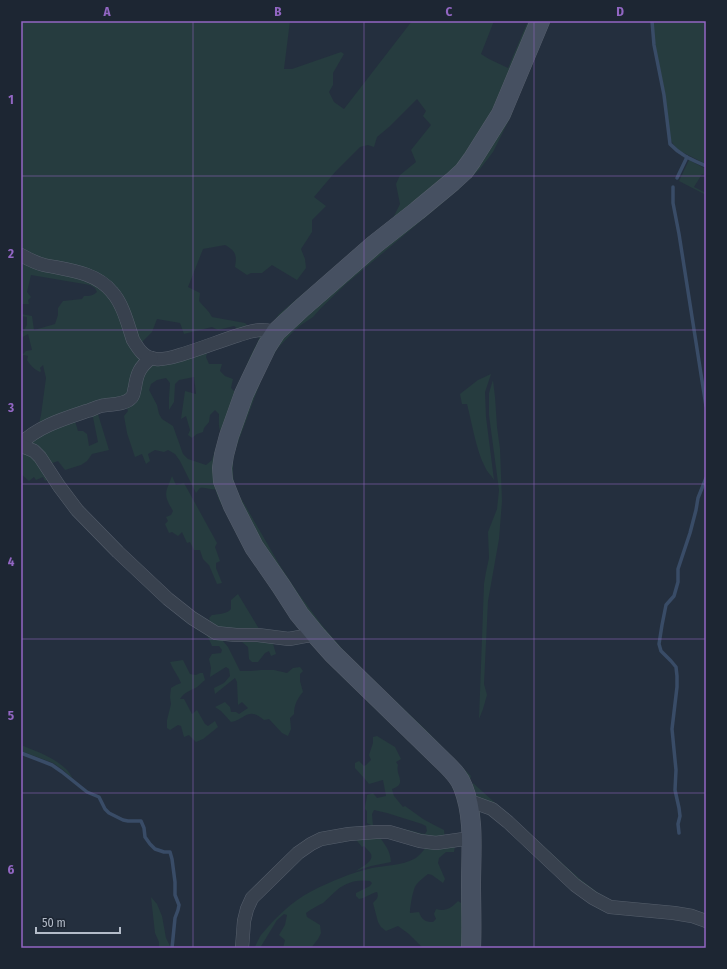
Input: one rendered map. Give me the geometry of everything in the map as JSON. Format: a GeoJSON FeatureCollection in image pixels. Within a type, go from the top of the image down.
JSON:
{"type":"FeatureCollection","features":[{"type":"Feature","properties":{"kind":"main road"},"geometry":{"type":"LineString","coordinates":[[470,948],[471,838],[470,818],[463,785],[447,765],[348,669],[317,636],[300,614],[254,547],[233,506],[223,481],[222,468],[224,455],[244,394],[267,346],[276,332],[375,244],[464,171],[485,141],[501,114],[540,21]]}},
{"type":"Feature","properties":{"kind":"street"},"geometry":{"type":"LineString","coordinates":[[21,255],[43,264],[87,275],[106,286],[117,298],[140,352],[151,358],[171,358],[204,348],[226,339],[260,330],[276,332]]}},
{"type":"Feature","properties":{"kind":"street"},"geometry":{"type":"LineString","coordinates":[[151,358],[143,364],[139,370],[134,392],[131,398],[122,403],[101,406],[59,420],[33,434],[21,445],[34,451],[40,457],[77,510],[118,552],[168,599],[192,618],[216,633],[258,635],[288,639],[304,636],[317,636]]}},
{"type":"Feature","properties":{"kind":"street"},"geometry":{"type":"LineString","coordinates":[[467,800],[492,809],[508,822],[575,885],[610,907],[674,913],[692,916],[706,921]]}},
{"type":"Feature","properties":{"kind":"street"},"geometry":{"type":"LineString","coordinates":[[242,948],[244,921],[252,898],[298,853],[321,839],[349,834],[376,832],[389,832],[420,841],[436,843],[471,838]]}},
{"type":"Feature","properties":{"kind":"green space"},"geometry":{"type":"Polygon","coordinates":[[[21,21],[290,21],[284,69],[292,69],[341,52],[344,54],[333,73],[333,85],[329,92],[334,102],[344,109],[412,21],[494,21],[481,54],[508,68],[528,21],[533,21],[494,114],[457,169],[272,324],[279,314],[393,218],[400,204],[396,184],[400,175],[416,162],[411,150],[431,125],[423,116],[426,111],[417,99],[377,137],[374,147],[368,145],[360,147],[336,171],[314,197],[326,206],[312,220],[312,232],[301,249],[305,259],[306,268],[297,280],[272,265],[262,273],[251,273],[247,275],[235,267],[236,259],[234,251],[225,245],[203,249],[188,287],[200,293],[199,301],[212,317],[245,323],[250,328],[240,330],[234,326],[218,330],[212,327],[184,334],[180,323],[157,319],[152,332],[141,343],[120,294],[21,253],[21,21]]]}},
{"type":"Feature","properties":{"kind":"green space"},"geometry":{"type":"Polygon","coordinates":[[[654,21],[700,21],[706,23],[706,164],[678,150],[670,138],[665,94],[654,41],[654,21]]]}},
{"type":"Feature","properties":{"kind":"green space"},"geometry":{"type":"Polygon","coordinates":[[[513,105],[512,114],[493,152],[480,169],[459,189],[346,284],[313,317],[293,332],[277,349],[260,383],[233,458],[234,483],[238,493],[279,564],[298,593],[321,624],[351,659],[425,729],[471,776],[468,790],[325,635],[265,548],[232,489],[231,451],[250,396],[278,339],[447,192],[513,105]]]}},
{"type":"Feature","properties":{"kind":"green space"},"geometry":{"type":"Polygon","coordinates":[[[689,160],[706,169],[706,176],[702,174],[694,187],[706,193],[706,195],[679,181],[689,160]]]}},
{"type":"Feature","properties":{"kind":"green space"},"geometry":{"type":"Polygon","coordinates":[[[21,258],[76,274],[104,288],[145,359],[129,396],[38,427],[46,378],[43,365],[40,368],[40,372],[34,369],[28,362],[28,356],[21,356],[26,351],[32,350],[28,334],[21,338],[21,335],[27,325],[27,317],[21,316],[21,314],[32,316],[34,330],[55,324],[58,315],[58,308],[63,301],[82,299],[84,296],[89,296],[97,292],[95,288],[90,285],[31,275],[27,292],[31,297],[28,300],[29,304],[21,304],[21,258]]]}},
{"type":"Feature","properties":{"kind":"green space"},"geometry":{"type":"Polygon","coordinates":[[[259,334],[263,338],[222,441],[236,530],[219,500],[215,489],[200,488],[196,493],[175,454],[168,450],[164,452],[155,450],[148,454],[150,461],[146,464],[142,454],[135,457],[127,433],[124,416],[128,411],[125,403],[138,381],[152,362],[208,349],[206,357],[209,364],[222,364],[220,371],[225,376],[233,379],[231,388],[236,393],[250,357],[259,339],[259,334]],[[194,377],[179,380],[175,384],[174,402],[169,410],[170,383],[166,378],[157,380],[151,384],[149,390],[162,419],[173,426],[183,454],[188,459],[206,465],[212,460],[221,433],[219,426],[219,414],[215,410],[210,415],[209,422],[204,428],[203,432],[192,438],[188,435],[190,430],[186,416],[181,419],[185,391],[196,394],[194,377]]]}},
{"type":"Feature","properties":{"kind":"green space"},"geometry":{"type":"Polygon","coordinates":[[[491,374],[485,392],[486,417],[494,480],[482,460],[467,404],[462,404],[460,394],[478,380],[491,374]]]}},
{"type":"Feature","properties":{"kind":"green space"},"geometry":{"type":"Polygon","coordinates":[[[493,380],[500,449],[502,501],[499,539],[488,601],[484,684],[487,695],[479,719],[484,584],[489,558],[488,532],[497,509],[499,490],[489,415],[489,393],[493,380]]]}},
{"type":"Feature","properties":{"kind":"green space"},"geometry":{"type":"Polygon","coordinates":[[[97,411],[109,450],[92,454],[87,461],[81,465],[65,470],[58,461],[50,464],[30,442],[74,418],[78,431],[83,431],[87,434],[89,446],[98,442],[92,412],[97,411]]]}},
{"type":"Feature","properties":{"kind":"green space"},"geometry":{"type":"Polygon","coordinates":[[[21,449],[28,451],[50,482],[49,483],[47,480],[45,481],[43,477],[36,480],[34,477],[29,481],[21,474],[21,449]]]}},
{"type":"Feature","properties":{"kind":"green space"},"geometry":{"type":"Polygon","coordinates":[[[172,476],[176,485],[184,483],[217,543],[215,547],[220,561],[216,563],[216,568],[222,583],[217,584],[209,565],[203,559],[200,550],[194,550],[190,542],[187,543],[182,532],[178,536],[172,532],[169,533],[165,524],[168,521],[166,517],[171,515],[173,511],[166,494],[172,476]]]}},
{"type":"Feature","properties":{"kind":"green space"},"geometry":{"type":"Polygon","coordinates":[[[238,594],[261,632],[212,626],[209,618],[212,615],[223,614],[229,611],[231,609],[231,600],[238,594]]]}},
{"type":"Feature","properties":{"kind":"green space"},"geometry":{"type":"Polygon","coordinates":[[[204,629],[218,635],[228,647],[240,671],[274,670],[287,673],[293,668],[300,667],[303,671],[300,674],[300,681],[303,692],[296,702],[294,714],[290,718],[291,729],[288,736],[282,733],[269,719],[264,720],[259,716],[250,714],[231,722],[215,707],[225,702],[230,707],[231,712],[236,712],[239,714],[248,708],[242,702],[238,705],[237,682],[235,678],[215,694],[214,688],[224,683],[230,676],[229,669],[226,667],[210,677],[211,668],[209,659],[212,654],[221,653],[222,650],[219,646],[212,646],[204,629]]]}},
{"type":"Feature","properties":{"kind":"green space"},"geometry":{"type":"Polygon","coordinates":[[[241,637],[272,640],[276,654],[271,656],[269,651],[265,653],[258,662],[252,662],[249,659],[248,647],[242,642],[241,637]]]}},
{"type":"Feature","properties":{"kind":"green space"},"geometry":{"type":"Polygon","coordinates":[[[183,660],[190,674],[196,675],[203,673],[205,680],[197,687],[185,693],[180,699],[184,699],[192,714],[197,710],[205,724],[208,726],[215,721],[218,727],[203,739],[196,742],[189,735],[184,737],[181,726],[178,725],[170,730],[167,728],[167,720],[171,704],[171,688],[181,683],[170,662],[183,660]]]}},
{"type":"Feature","properties":{"kind":"green space"},"geometry":{"type":"Polygon","coordinates":[[[377,736],[395,747],[401,759],[396,762],[398,765],[400,782],[397,787],[392,789],[394,796],[403,807],[405,806],[423,819],[444,830],[445,839],[438,840],[402,829],[425,834],[427,831],[426,826],[422,824],[374,810],[372,814],[373,826],[367,823],[367,811],[365,809],[367,795],[373,793],[377,798],[386,796],[383,780],[369,784],[355,768],[355,763],[359,761],[364,766],[371,760],[369,755],[373,743],[373,737],[377,736]]]}},
{"type":"Feature","properties":{"kind":"green space"},"geometry":{"type":"Polygon","coordinates":[[[21,745],[56,761],[70,773],[73,779],[53,763],[21,751],[21,745]]]}},
{"type":"Feature","properties":{"kind":"green space"},"geometry":{"type":"Polygon","coordinates":[[[473,783],[580,879],[601,895],[602,900],[470,795],[473,783]]]}},
{"type":"Feature","properties":{"kind":"green space"},"geometry":{"type":"Polygon","coordinates":[[[382,834],[381,839],[387,847],[391,862],[356,871],[369,862],[371,859],[371,854],[364,846],[362,847],[354,837],[382,834]]]}},
{"type":"Feature","properties":{"kind":"green space"},"geometry":{"type":"Polygon","coordinates":[[[456,841],[454,852],[446,852],[439,858],[438,863],[445,879],[443,883],[432,875],[428,874],[422,879],[416,885],[414,890],[410,913],[419,912],[424,920],[433,922],[436,919],[434,914],[436,909],[446,910],[458,901],[461,903],[463,862],[462,948],[423,948],[409,934],[398,926],[386,931],[378,922],[373,903],[377,898],[377,892],[359,899],[356,896],[356,893],[370,886],[372,883],[370,881],[361,880],[344,885],[323,903],[306,913],[307,917],[320,925],[321,933],[311,948],[283,948],[285,940],[279,935],[285,925],[287,915],[284,914],[277,920],[260,948],[254,948],[261,935],[278,916],[312,891],[356,872],[410,861],[418,856],[429,844],[456,841]]]}},
{"type":"Feature","properties":{"kind":"green space"},"geometry":{"type":"Polygon","coordinates":[[[151,897],[157,904],[162,916],[166,938],[171,948],[159,948],[159,942],[155,933],[151,897]]]}},
{"type":"Feature","properties":{"kind":"waterway"},"geometry":{"type":"LineString","coordinates":[[652,21],[654,45],[664,95],[670,144],[682,154],[706,166]]}},
{"type":"Feature","properties":{"kind":"waterway"},"geometry":{"type":"LineString","coordinates":[[677,178],[687,157]]}},
{"type":"Feature","properties":{"kind":"waterway"},"geometry":{"type":"LineString","coordinates":[[673,187],[673,203],[706,406]]}},
{"type":"Feature","properties":{"kind":"waterway"},"geometry":{"type":"LineString","coordinates":[[679,833],[678,824],[680,816],[675,790],[676,770],[672,729],[677,676],[676,667],[661,651],[659,644],[666,605],[674,596],[678,582],[678,569],[690,533],[698,498],[706,478]]}},
{"type":"Feature","properties":{"kind":"waterway"},"geometry":{"type":"LineString","coordinates":[[21,753],[52,765],[87,792],[99,797],[105,809],[109,813],[123,820],[141,821],[144,828],[145,837],[150,844],[155,849],[170,852],[175,882],[175,895],[179,905],[175,918],[172,948]]}}]}
